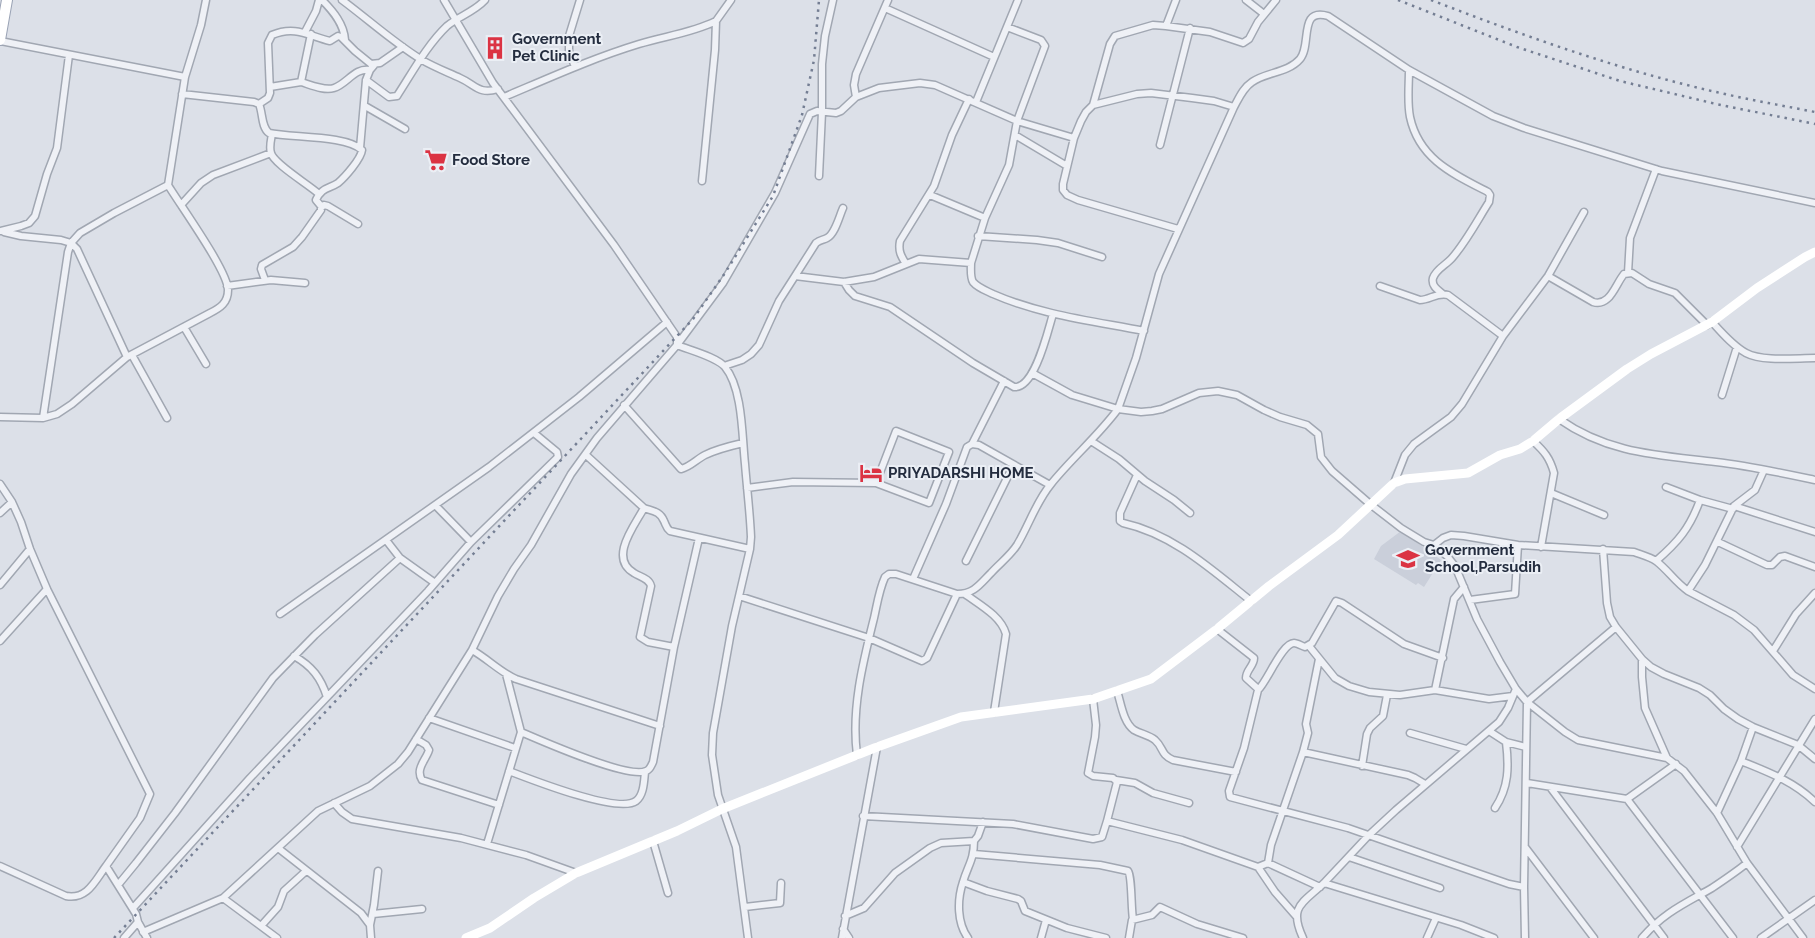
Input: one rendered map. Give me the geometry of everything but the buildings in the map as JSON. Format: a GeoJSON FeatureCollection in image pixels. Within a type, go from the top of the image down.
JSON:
{"type":"FeatureCollection","features":[{"type":"Feature","properties":{"kind":"main road"},"geometry":{"type":"LineString","coordinates":[[0,41],[4,2]]}},
{"type":"Feature","properties":{"kind":"main road"},"geometry":{"type":"LineString","coordinates":[[466,938],[490,928],[534,898],[576,873],[653,841],[722,809],[877,747],[961,717],[1093,699],[1151,679],[1338,535],[1394,483],[1405,479],[1468,473],[1500,455],[1520,449],[1643,359],[1709,323],[1757,288],[1804,257],[1815,252]]}},
{"type":"Feature","properties":{"kind":"street"},"geometry":{"type":"LineString","coordinates":[[0,417],[43,418],[57,414],[72,404],[130,356],[222,306],[226,300],[227,286],[215,259],[168,185],[185,77],[201,25],[206,0]]}},
{"type":"Feature","properties":{"kind":"street"},"geometry":{"type":"LineString","coordinates":[[301,82],[308,33],[321,0],[341,25],[345,40]]}},
{"type":"Feature","properties":{"kind":"street"},"geometry":{"type":"LineString","coordinates":[[342,0],[421,60],[466,80],[486,92],[498,89]]}},
{"type":"Feature","properties":{"kind":"street"},"geometry":{"type":"LineString","coordinates":[[444,0],[498,89],[614,245],[677,337],[677,345]]}},
{"type":"Feature","properties":{"kind":"street"},"geometry":{"type":"LineString","coordinates":[[366,80],[389,97],[395,97],[445,29],[455,19],[468,14],[485,0]]}},
{"type":"Feature","properties":{"kind":"street"},"geometry":{"type":"LineString","coordinates":[[575,67],[569,51],[569,36],[580,0]]}},
{"type":"Feature","properties":{"kind":"street"},"geometry":{"type":"LineString","coordinates":[[504,97],[575,67],[639,44],[704,27],[716,21],[731,0]]}},
{"type":"Feature","properties":{"kind":"street"},"geometry":{"type":"LineString","coordinates":[[819,176],[822,64],[825,36],[833,0]]}},
{"type":"Feature","properties":{"kind":"street"},"geometry":{"type":"LineString","coordinates":[[856,97],[854,85],[856,74],[888,0]]}},
{"type":"Feature","properties":{"kind":"street"},"geometry":{"type":"LineString","coordinates":[[976,102],[1018,0]]}},
{"type":"Feature","properties":{"kind":"street"},"geometry":{"type":"LineString","coordinates":[[1166,26],[1176,0]]}},
{"type":"Feature","properties":{"kind":"street"},"geometry":{"type":"LineString","coordinates":[[1246,0],[1264,14]]}},
{"type":"Feature","properties":{"kind":"street"},"geometry":{"type":"LineString","coordinates":[[1178,229],[1078,200],[1067,195],[1063,190],[1074,138],[1083,116],[1094,105],[1110,44],[1115,36],[1153,25],[1190,28],[1210,32],[1243,43],[1249,39],[1264,14],[1276,0]]}},
{"type":"Feature","properties":{"kind":"street"},"geometry":{"type":"LineString","coordinates":[[885,8],[994,57]]}},
{"type":"Feature","properties":{"kind":"street"},"geometry":{"type":"LineString","coordinates":[[857,755],[855,740],[859,686],[885,577],[889,574],[896,574],[957,594],[965,594],[974,591],[1008,557],[1050,485],[1105,426],[1118,409],[1144,331],[1159,274],[1234,107],[1245,88],[1252,82],[1288,68],[1301,58],[1305,51],[1310,20],[1315,15],[1328,16],[1409,70],[1493,116],[1524,128],[1656,169],[1815,203]]}},
{"type":"Feature","properties":{"kind":"street"},"geometry":{"type":"LineString","coordinates":[[702,181],[715,50],[716,21]]}},
{"type":"Feature","properties":{"kind":"street"},"geometry":{"type":"LineString","coordinates":[[1007,28],[1041,40],[1044,46],[1017,120],[1009,165],[984,218],[978,236],[971,263],[973,282],[1003,298],[1053,314],[1144,331]]}},
{"type":"Feature","properties":{"kind":"street"},"geometry":{"type":"LineString","coordinates":[[1160,145],[1190,28]]}},
{"type":"Feature","properties":{"kind":"street"},"geometry":{"type":"LineString","coordinates":[[182,94],[259,104],[268,98],[270,87],[269,38],[278,32],[308,33],[327,41],[333,41],[338,36],[345,40],[367,62],[375,64]]}},
{"type":"Feature","properties":{"kind":"street"},"geometry":{"type":"LineString","coordinates":[[0,41],[185,77]]}},
{"type":"Feature","properties":{"kind":"street"},"geometry":{"type":"LineString","coordinates":[[321,208],[316,200],[319,194],[327,187],[338,182],[362,153],[360,148],[366,80],[370,70],[375,64],[403,47]]}},
{"type":"Feature","properties":{"kind":"street"},"geometry":{"type":"LineString","coordinates":[[1,231],[21,226],[35,216],[47,174],[57,148],[70,55]]}},
{"type":"Feature","properties":{"kind":"street"},"geometry":{"type":"LineString","coordinates":[[270,87],[301,82],[320,88],[333,88],[362,70],[370,70]]}},
{"type":"Feature","properties":{"kind":"street"},"geometry":{"type":"LineString","coordinates":[[1409,70],[1410,115],[1415,134],[1425,150],[1452,174],[1488,192],[1490,195],[1489,202],[1462,244],[1433,278],[1436,288],[1443,294]]}},
{"type":"Feature","properties":{"kind":"street"},"geometry":{"type":"LineString","coordinates":[[106,866],[132,908],[145,935],[223,898],[318,811],[370,786],[398,764],[472,650],[498,596],[531,545],[571,474],[597,438],[677,345],[717,292],[747,244],[775,193],[813,111],[836,114],[842,111],[856,97],[879,88],[920,82],[935,85],[1017,120],[1074,138]]}},
{"type":"Feature","properties":{"kind":"street"},"geometry":{"type":"LineString","coordinates":[[1094,105],[1137,94],[1151,93],[1214,101],[1234,107]]}},
{"type":"Feature","properties":{"kind":"street"},"geometry":{"type":"LineString","coordinates":[[906,264],[900,254],[900,241],[930,196],[952,135],[969,99]]}},
{"type":"Feature","properties":{"kind":"street"},"geometry":{"type":"LineString","coordinates":[[259,104],[266,130],[272,134],[336,141],[360,148]]}},
{"type":"Feature","properties":{"kind":"street"},"geometry":{"type":"LineString","coordinates":[[364,106],[405,129]]}},
{"type":"Feature","properties":{"kind":"street"},"geometry":{"type":"LineString","coordinates":[[272,134],[271,154],[275,162],[319,194]]}},
{"type":"Feature","properties":{"kind":"street"},"geometry":{"type":"LineString","coordinates":[[1015,135],[1067,166]]}},
{"type":"Feature","properties":{"kind":"street"},"geometry":{"type":"LineString","coordinates":[[181,205],[201,183],[213,175],[271,154]]}},
{"type":"Feature","properties":{"kind":"street"},"geometry":{"type":"LineString","coordinates":[[1628,273],[1630,238],[1656,169]]}},
{"type":"Feature","properties":{"kind":"street"},"geometry":{"type":"LineString","coordinates":[[43,418],[68,252],[71,243],[80,233],[168,185]]}},
{"type":"Feature","properties":{"kind":"street"},"geometry":{"type":"LineString","coordinates":[[930,196],[984,218]]}},
{"type":"Feature","properties":{"kind":"street"},"geometry":{"type":"LineString","coordinates":[[265,280],[262,266],[293,247],[310,226],[321,208],[326,205],[358,224]]}},
{"type":"Feature","properties":{"kind":"street"},"geometry":{"type":"LineString","coordinates":[[724,366],[742,360],[759,345],[778,301],[816,243],[832,234],[843,208]]}},
{"type":"Feature","properties":{"kind":"street"},"geometry":{"type":"LineString","coordinates":[[1394,483],[1405,455],[1422,436],[1451,417],[1462,404],[1503,336],[1548,276],[1584,212]]}},
{"type":"Feature","properties":{"kind":"street"},"geometry":{"type":"LineString","coordinates":[[1,231],[22,236],[61,240],[71,243],[77,248],[130,356],[167,418]]}},
{"type":"Feature","properties":{"kind":"street"},"geometry":{"type":"LineString","coordinates":[[978,236],[1058,243],[1102,257]]}},
{"type":"Feature","properties":{"kind":"street"},"geometry":{"type":"LineString","coordinates":[[796,276],[844,282],[874,276],[919,260],[971,263]]}},
{"type":"Feature","properties":{"kind":"street"},"geometry":{"type":"LineString","coordinates":[[1548,276],[1599,304],[1607,300],[1622,277],[1632,273],[1649,284],[1675,293],[1737,348],[1747,354],[1757,357],[1815,358]]}},
{"type":"Feature","properties":{"kind":"street"},"geometry":{"type":"LineString","coordinates":[[227,286],[265,280],[306,283]]}},
{"type":"Feature","properties":{"kind":"street"},"geometry":{"type":"LineString","coordinates":[[844,282],[855,296],[890,308],[954,351],[1014,387],[1024,384],[1032,373],[1053,314]]}},
{"type":"Feature","properties":{"kind":"street"},"geometry":{"type":"LineString","coordinates":[[1380,286],[1420,300],[1426,300],[1438,294],[1448,295],[1503,336]]}},
{"type":"Feature","properties":{"kind":"street"},"geometry":{"type":"LineString","coordinates":[[280,614],[489,468],[667,322]]}},
{"type":"Feature","properties":{"kind":"street"},"geometry":{"type":"LineString","coordinates":[[184,327],[206,364]]}},
{"type":"Feature","properties":{"kind":"street"},"geometry":{"type":"LineString","coordinates":[[677,345],[712,358],[724,366],[733,380],[738,398],[751,521],[750,549],[739,596],[713,733],[712,755],[722,809],[736,847],[748,938]]}},
{"type":"Feature","properties":{"kind":"street"},"geometry":{"type":"LineString","coordinates":[[1722,395],[1737,348]]}},
{"type":"Feature","properties":{"kind":"street"},"geometry":{"type":"LineString","coordinates":[[1032,373],[1072,395],[1118,409],[1141,412],[1162,409],[1199,393],[1218,391],[1238,395],[1264,410],[1307,425],[1314,430],[1318,434],[1321,456],[1324,462],[1370,504],[1401,528],[1424,542],[1434,545],[1455,566],[1484,631],[1516,689],[1527,702],[1578,740],[1666,758],[1684,770],[1717,813],[1747,863],[1803,938]]}},
{"type":"Feature","properties":{"kind":"street"},"geometry":{"type":"LineString","coordinates":[[913,579],[946,504],[968,447],[972,444],[1004,381]]}},
{"type":"Feature","properties":{"kind":"street"},"geometry":{"type":"LineString","coordinates":[[624,406],[681,469],[686,468],[706,454],[743,443]]}},
{"type":"Feature","properties":{"kind":"street"},"geometry":{"type":"LineString","coordinates":[[1559,419],[1594,440],[1622,448],[1652,455],[1718,462],[1815,480]]}},
{"type":"Feature","properties":{"kind":"street"},"geometry":{"type":"LineString","coordinates":[[747,488],[793,482],[876,483],[929,503],[949,452],[896,431],[876,483]]}},
{"type":"Feature","properties":{"kind":"street"},"geometry":{"type":"LineString","coordinates":[[132,908],[250,778],[435,583],[471,542],[558,457],[557,452],[534,433]]}},
{"type":"Feature","properties":{"kind":"street"},"geometry":{"type":"LineString","coordinates":[[1091,440],[1190,513]]}},
{"type":"Feature","properties":{"kind":"street"},"geometry":{"type":"LineString","coordinates":[[1533,441],[1545,452],[1551,461],[1554,473],[1540,547]]}},
{"type":"Feature","properties":{"kind":"street"},"geometry":{"type":"LineString","coordinates":[[972,444],[978,445],[1050,485]]}},
{"type":"Feature","properties":{"kind":"street"},"geometry":{"type":"LineString","coordinates":[[586,455],[644,508],[656,511],[670,532],[750,549]]}},
{"type":"Feature","properties":{"kind":"street"},"geometry":{"type":"LineString","coordinates":[[966,561],[1013,466]]}},
{"type":"Feature","properties":{"kind":"street"},"geometry":{"type":"LineString","coordinates":[[1688,590],[1718,542],[1733,508],[1755,490],[1764,470]]}},
{"type":"Feature","properties":{"kind":"street"},"geometry":{"type":"LineString","coordinates":[[1137,475],[1120,512],[1120,521],[1151,531],[1169,541],[1251,601]]}},
{"type":"Feature","properties":{"kind":"street"},"geometry":{"type":"LineString","coordinates":[[0,484],[12,502],[48,589],[150,794],[140,818],[106,866],[86,892],[75,898],[66,896],[0,866]]}},
{"type":"Feature","properties":{"kind":"street"},"geometry":{"type":"LineString","coordinates":[[1666,487],[1700,500],[1815,532]]}},
{"type":"Feature","properties":{"kind":"street"},"geometry":{"type":"LineString","coordinates":[[1551,493],[1604,515]]}},
{"type":"Feature","properties":{"kind":"street"},"geometry":{"type":"LineString","coordinates":[[1656,561],[1676,544],[1686,532],[1700,500]]}},
{"type":"Feature","properties":{"kind":"street"},"geometry":{"type":"LineString","coordinates":[[0,513],[12,502]]}},
{"type":"Feature","properties":{"kind":"street"},"geometry":{"type":"LineString","coordinates":[[436,506],[471,542]]}},
{"type":"Feature","properties":{"kind":"street"},"geometry":{"type":"LineString","coordinates":[[644,508],[626,540],[622,556],[631,572],[647,580],[651,586],[640,637],[648,642],[674,647]]}},
{"type":"Feature","properties":{"kind":"street"},"geometry":{"type":"LineString","coordinates":[[1434,545],[1442,538],[1452,535],[1483,538],[1518,545],[1603,549],[1634,552],[1647,556],[1656,561],[1678,584],[1734,615],[1754,630],[1793,676],[1815,689]]}},
{"type":"Feature","properties":{"kind":"street"},"geometry":{"type":"LineString","coordinates":[[520,732],[614,767],[637,772],[645,772],[650,769],[653,762],[674,647],[699,538]]}},
{"type":"Feature","properties":{"kind":"street"},"geometry":{"type":"LineString","coordinates":[[386,540],[400,558],[435,583]]}},
{"type":"Feature","properties":{"kind":"street"},"geometry":{"type":"LineString","coordinates":[[1718,542],[1767,565],[1772,565],[1780,557],[1785,556],[1815,566]]}},
{"type":"Feature","properties":{"kind":"street"},"geometry":{"type":"LineString","coordinates":[[1470,600],[1515,594],[1518,545]]}},
{"type":"Feature","properties":{"kind":"street"},"geometry":{"type":"LineString","coordinates":[[0,586],[30,549]]}},
{"type":"Feature","properties":{"kind":"street"},"geometry":{"type":"LineString","coordinates":[[1603,549],[1606,603],[1610,617],[1642,659],[1651,667],[1664,674],[1699,688],[1710,695],[1724,709],[1753,727],[1798,745],[1815,759]]}},
{"type":"Feature","properties":{"kind":"street"},"geometry":{"type":"LineString","coordinates":[[118,885],[175,813],[273,678],[315,635],[400,558]]}},
{"type":"Feature","properties":{"kind":"street"},"geometry":{"type":"LineString","coordinates":[[1435,690],[1454,599],[1464,587]]}},
{"type":"Feature","properties":{"kind":"street"},"geometry":{"type":"LineString","coordinates":[[0,641],[48,589]]}},
{"type":"Feature","properties":{"kind":"street"},"geometry":{"type":"LineString","coordinates":[[1773,651],[1796,614],[1815,593]]}},
{"type":"Feature","properties":{"kind":"street"},"geometry":{"type":"LineString","coordinates":[[739,596],[869,638],[918,660],[925,661],[957,594]]}},
{"type":"Feature","properties":{"kind":"street"},"geometry":{"type":"LineString","coordinates":[[965,594],[998,619],[1004,626],[1006,634],[994,712]]}},
{"type":"Feature","properties":{"kind":"street"},"geometry":{"type":"LineString","coordinates":[[1309,646],[1334,603],[1339,601],[1404,644],[1443,658]]}},
{"type":"Feature","properties":{"kind":"street"},"geometry":{"type":"LineString","coordinates":[[1525,938],[1527,702],[1616,627]]}},
{"type":"Feature","properties":{"kind":"street"},"geometry":{"type":"LineString","coordinates":[[1217,629],[1254,658],[1246,679],[1255,685],[1258,690]]}},
{"type":"Feature","properties":{"kind":"street"},"geometry":{"type":"LineString","coordinates":[[1309,646],[1305,647],[1294,643],[1289,645],[1275,662],[1263,686],[1258,690],[1229,791],[1230,797],[1369,835],[1509,884],[1524,887]]}},
{"type":"Feature","properties":{"kind":"street"},"geometry":{"type":"LineString","coordinates":[[1309,646],[1335,678],[1350,686],[1387,695],[1413,694],[1435,690],[1489,699],[1513,696]]}},
{"type":"Feature","properties":{"kind":"street"},"geometry":{"type":"LineString","coordinates":[[472,650],[506,674],[660,726]]}},
{"type":"Feature","properties":{"kind":"street"},"geometry":{"type":"LineString","coordinates":[[294,656],[309,666],[319,677],[328,696]]}},
{"type":"Feature","properties":{"kind":"street"},"geometry":{"type":"LineString","coordinates":[[1268,864],[1270,846],[1304,752],[1308,733],[1306,724],[1319,659]]}},
{"type":"Feature","properties":{"kind":"street"},"geometry":{"type":"LineString","coordinates":[[1642,659],[1645,708],[1666,758]]}},
{"type":"Feature","properties":{"kind":"street"},"geometry":{"type":"LineString","coordinates":[[487,844],[520,732],[506,674]]}},
{"type":"Feature","properties":{"kind":"street"},"geometry":{"type":"LineString","coordinates":[[1296,916],[1302,902],[1322,885],[1369,835],[1425,784],[1499,722],[1516,689]]}},
{"type":"Feature","properties":{"kind":"street"},"geometry":{"type":"LineString","coordinates":[[1117,691],[1127,723],[1132,729],[1154,739],[1167,757],[1173,760],[1236,772]]}},
{"type":"Feature","properties":{"kind":"street"},"geometry":{"type":"LineString","coordinates":[[1362,766],[1367,734],[1370,728],[1383,716],[1387,695]]}},
{"type":"Feature","properties":{"kind":"street"},"geometry":{"type":"LineString","coordinates":[[1093,699],[1095,737],[1088,773],[1093,776],[1135,783],[1153,793],[1189,803]]}},
{"type":"Feature","properties":{"kind":"street"},"geometry":{"type":"LineString","coordinates":[[429,718],[515,748]]}},
{"type":"Feature","properties":{"kind":"street"},"geometry":{"type":"LineString","coordinates":[[1737,846],[1815,719]]}},
{"type":"Feature","properties":{"kind":"street"},"geometry":{"type":"LineString","coordinates":[[1717,813],[1741,761],[1753,727]]}},
{"type":"Feature","properties":{"kind":"street"},"geometry":{"type":"LineString","coordinates":[[1489,731],[1506,742],[1526,747]]}},
{"type":"Feature","properties":{"kind":"street"},"geometry":{"type":"LineString","coordinates":[[1410,733],[1466,749]]}},
{"type":"Feature","properties":{"kind":"street"},"geometry":{"type":"LineString","coordinates":[[416,739],[426,745],[429,750],[419,771],[422,780],[499,805]]}},
{"type":"Feature","properties":{"kind":"street"},"geometry":{"type":"LineString","coordinates":[[1496,808],[1506,788],[1508,773],[1506,742]]}},
{"type":"Feature","properties":{"kind":"street"},"geometry":{"type":"LineString","coordinates":[[842,938],[877,747]]}},
{"type":"Feature","properties":{"kind":"street"},"geometry":{"type":"LineString","coordinates":[[1304,752],[1408,775],[1425,784]]}},
{"type":"Feature","properties":{"kind":"street"},"geometry":{"type":"LineString","coordinates":[[1741,761],[1780,776],[1799,788],[1815,802]]}},
{"type":"Feature","properties":{"kind":"street"},"geometry":{"type":"LineString","coordinates":[[1628,799],[1676,764]]}},
{"type":"Feature","properties":{"kind":"street"},"geometry":{"type":"LineString","coordinates":[[508,771],[577,795],[604,802],[628,804],[637,801],[641,793],[645,772]]}},
{"type":"Feature","properties":{"kind":"street"},"geometry":{"type":"LineString","coordinates":[[863,816],[1013,824],[1099,839],[1102,837],[1107,821],[1116,780]]}},
{"type":"Feature","properties":{"kind":"street"},"geometry":{"type":"LineString","coordinates":[[1527,783],[1628,799],[1733,938]]}},
{"type":"Feature","properties":{"kind":"street"},"geometry":{"type":"LineString","coordinates":[[1550,787],[1664,938]]}},
{"type":"Feature","properties":{"kind":"street"},"geometry":{"type":"LineString","coordinates":[[334,803],[352,819],[487,844],[560,866],[576,873]]}},
{"type":"Feature","properties":{"kind":"street"},"geometry":{"type":"LineString","coordinates":[[1107,821],[1182,840],[1258,867],[1275,892],[1296,916],[1303,938]]}},
{"type":"Feature","properties":{"kind":"street"},"geometry":{"type":"LineString","coordinates":[[968,938],[962,930],[960,903],[963,882],[974,854],[974,841],[983,822]]}},
{"type":"Feature","properties":{"kind":"street"},"geometry":{"type":"LineString","coordinates":[[653,841],[668,893]]}},
{"type":"Feature","properties":{"kind":"street"},"geometry":{"type":"LineString","coordinates":[[845,916],[864,908],[895,873],[930,848],[942,843],[974,841]]}},
{"type":"Feature","properties":{"kind":"street"},"geometry":{"type":"LineString","coordinates":[[1525,847],[1594,938]]}},
{"type":"Feature","properties":{"kind":"street"},"geometry":{"type":"LineString","coordinates":[[278,848],[361,913],[370,925]]}},
{"type":"Feature","properties":{"kind":"street"},"geometry":{"type":"LineString","coordinates":[[974,854],[1100,865],[1128,871],[1131,877],[1130,893],[1133,919],[1129,938]]}},
{"type":"Feature","properties":{"kind":"street"},"geometry":{"type":"LineString","coordinates":[[1348,857],[1440,888]]}},
{"type":"Feature","properties":{"kind":"street"},"geometry":{"type":"LineString","coordinates":[[1642,938],[1654,924],[1689,900],[1728,878],[1747,863]]}},
{"type":"Feature","properties":{"kind":"street"},"geometry":{"type":"LineString","coordinates":[[1258,867],[1268,864],[1322,885],[1436,918],[1494,938]]}},
{"type":"Feature","properties":{"kind":"street"},"geometry":{"type":"LineString","coordinates":[[261,926],[278,907],[284,891],[306,871]]}},
{"type":"Feature","properties":{"kind":"street"},"geometry":{"type":"LineString","coordinates":[[371,938],[370,925],[378,871]]}},
{"type":"Feature","properties":{"kind":"street"},"geometry":{"type":"LineString","coordinates":[[963,882],[987,891],[1018,899],[1021,901],[1024,911],[1046,920],[1067,928],[1106,938]]}},
{"type":"Feature","properties":{"kind":"street"},"geometry":{"type":"LineString","coordinates":[[745,907],[780,903],[781,883]]}},
{"type":"Feature","properties":{"kind":"street"},"geometry":{"type":"LineString","coordinates":[[223,898],[277,938]]}},
{"type":"Feature","properties":{"kind":"street"},"geometry":{"type":"LineString","coordinates":[[1761,938],[1815,900]]}},
{"type":"Feature","properties":{"kind":"street"},"geometry":{"type":"LineString","coordinates":[[1133,919],[1152,915],[1160,907],[1166,908],[1197,924],[1244,938]]}},
{"type":"Feature","properties":{"kind":"street"},"geometry":{"type":"LineString","coordinates":[[373,914],[422,909]]}},
{"type":"Feature","properties":{"kind":"street"},"geometry":{"type":"LineString","coordinates":[[1427,938],[1436,918]]}},
{"type":"Feature","properties":{"kind":"street"},"geometry":{"type":"LineString","coordinates":[[1041,938],[1046,920]]}},
{"type":"Feature","properties":{"kind":"street"},"geometry":{"type":"LineString","coordinates":[[124,938],[138,922]]}},
{"type":"Feature","properties":{"kind":"street"},"geometry":{"type":"LineString","coordinates":[[843,929],[850,938]]}},
{"type":"Feature","properties":{"kind":"shaded area","name":"Government School,Parsudih"},"geometry":{"type":"Polygon","coordinates":[[[1401,531],[1441,560],[1424,587],[1418,583],[1416,585],[1374,559],[1381,546],[1401,531]]]}},
{"type":"Feature","properties":{"kind":"railway"},"geometry":{"type":"LineString","coordinates":[[114,938],[693,319],[725,273],[773,196],[802,115],[814,60],[819,0]]}},
{"type":"Feature","properties":{"kind":"railway"},"geometry":{"type":"LineString","coordinates":[[1398,0],[1517,47],[1620,81],[1716,104],[1815,124]]}},
{"type":"Feature","properties":{"kind":"railway"},"geometry":{"type":"LineString","coordinates":[[1431,0],[1540,40],[1650,75],[1736,97],[1815,112]]}},
{"type":"Feature","properties":{"kind":"place","name":"Government Pet Clinic"},"geometry":{"type":"Point","coordinates":[495,48]}},
{"type":"Feature","properties":{"kind":"place","name":"Food Store"},"geometry":{"type":"Point","coordinates":[436,160]}},
{"type":"Feature","properties":{"kind":"place","name":"PRIYADARSHI HOME"},"geometry":{"type":"Point","coordinates":[871,473]}},
{"type":"Feature","properties":{"kind":"place","name":"Government School,Parsudih"},"geometry":{"type":"Point","coordinates":[1408,559]}}]}
